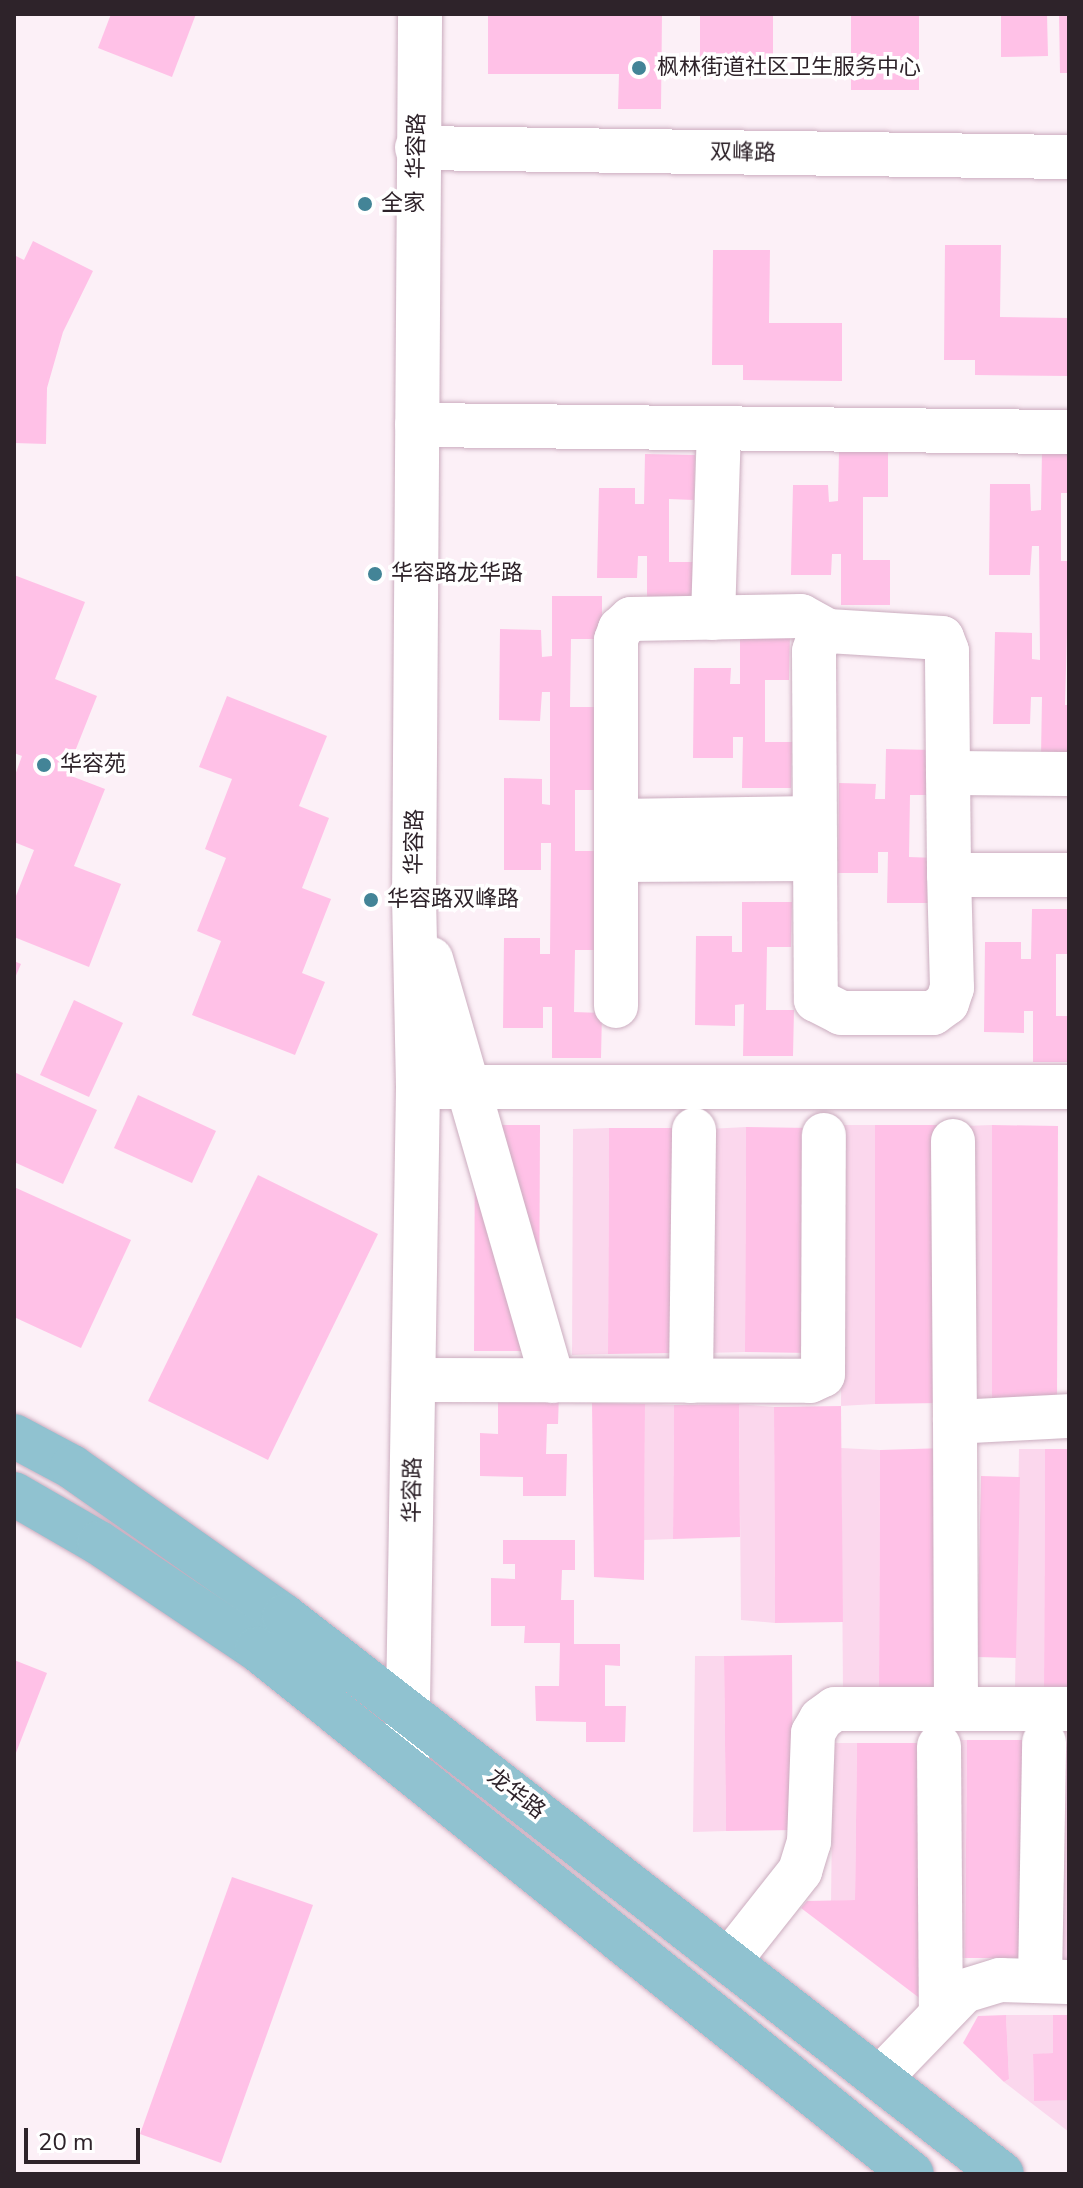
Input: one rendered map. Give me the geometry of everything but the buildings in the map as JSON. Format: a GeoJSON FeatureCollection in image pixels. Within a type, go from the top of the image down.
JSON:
{"type":"FeatureCollection","features":[{"type":"Feature","properties":{"kind":"main road","name":"龙华路"},"geometry":{"type":"LineString","coordinates":[[14,1436],[167,1531],[409,1710],[1002,2174]]}},
{"type":"Feature","properties":{"kind":"main road","name":"龙华路"},"geometry":{"type":"LineString","coordinates":[[14,1494],[99,1543],[257,1649],[407,1765],[912,2174]]}},
{"type":"Feature","properties":{"kind":"street","name":"华容路"},"geometry":{"type":"LineString","coordinates":[[407,1765],[418,1087],[414,903],[420,14]]}},
{"type":"Feature","properties":{"kind":"street","name":"双峰路"},"geometry":{"type":"LineString","coordinates":[[417,148],[1069,157]]}},
{"type":"Feature","properties":{"kind":"street"},"geometry":{"type":"LineString","coordinates":[[417,425],[1069,432]]}},
{"type":"Feature","properties":{"kind":"street"},"geometry":{"type":"LineString","coordinates":[[713,618],[719,428]]}},
{"type":"Feature","properties":{"kind":"street"},"geometry":{"type":"LineString","coordinates":[[616,1006],[620,629],[631,619],[801,616],[828,631],[942,638],[947,651],[952,988],[947,1003],[933,1013],[841,1013],[816,1000],[814,651],[828,631]]}},
{"type":"Feature","properties":{"kind":"street"},"geometry":{"type":"LineString","coordinates":[[948,773],[1069,774]]}},
{"type":"Feature","properties":{"kind":"street"},"geometry":{"type":"LineString","coordinates":[[616,841],[814,838]]}},
{"type":"Feature","properties":{"kind":"street"},"geometry":{"type":"LineString","coordinates":[[949,875],[1069,875]]}},
{"type":"Feature","properties":{"kind":"street"},"geometry":{"type":"LineString","coordinates":[[414,903],[553,1381]]}},
{"type":"Feature","properties":{"kind":"street"},"geometry":{"type":"LineString","coordinates":[[418,1087],[1069,1087]]}},
{"type":"Feature","properties":{"kind":"street"},"geometry":{"type":"LineString","coordinates":[[691,1381],[694,1130]]}},
{"type":"Feature","properties":{"kind":"street"},"geometry":{"type":"LineString","coordinates":[[415,1380],[810,1381],[823,1375],[824,1135]]}},
{"type":"Feature","properties":{"kind":"street"},"geometry":{"type":"LineString","coordinates":[[941,2010],[955,1422],[953,1141]]}},
{"type":"Feature","properties":{"kind":"street"},"geometry":{"type":"LineString","coordinates":[[955,1422],[1069,1416]]}},
{"type":"Feature","properties":{"kind":"street"},"geometry":{"type":"LineString","coordinates":[[729,1961],[800,1871],[809,1842],[813,1733],[821,1719],[835,1709],[948,1727],[1056,1725],[1054,1982],[1000,1980],[964,1991],[941,2010],[880,2078]]}},
{"type":"Feature","properties":{"kind":"shaded area"},"geometry":{"type":"Polygon","coordinates":[[[842,1125],[875,1125],[875,1404],[841,1406],[842,1125]]]}},
{"type":"Feature","properties":{"kind":"shaded area"},"geometry":{"type":"Polygon","coordinates":[[[992,1125],[992,1404],[962,1403],[963,1126],[992,1125]]]}},
{"type":"Feature","properties":{"kind":"shaded area"},"geometry":{"type":"Polygon","coordinates":[[[746,1127],[745,1352],[706,1353],[708,1129],[746,1127]]]}},
{"type":"Feature","properties":{"kind":"shaded area"},"geometry":{"type":"Polygon","coordinates":[[[609,1128],[608,1354],[572,1355],[573,1129],[609,1128]]]}},
{"type":"Feature","properties":{"kind":"shaded area"},"geometry":{"type":"Polygon","coordinates":[[[645,1404],[674,1405],[673,1539],[644,1540],[645,1404]]]}},
{"type":"Feature","properties":{"kind":"shaded area"},"geometry":{"type":"Polygon","coordinates":[[[739,1404],[774,1407],[775,1623],[741,1620],[739,1404]]]}},
{"type":"Feature","properties":{"kind":"shaded area"},"geometry":{"type":"Polygon","coordinates":[[[841,1448],[880,1450],[879,1690],[843,1692],[841,1448]]]}},
{"type":"Feature","properties":{"kind":"shaded area"},"geometry":{"type":"Polygon","coordinates":[[[1019,1449],[1045,1449],[1044,1690],[1015,1688],[1019,1449]]]}},
{"type":"Feature","properties":{"kind":"shaded area"},"geometry":{"type":"Polygon","coordinates":[[[695,1656],[724,1656],[726,1831],[693,1832],[695,1656]]]}},
{"type":"Feature","properties":{"kind":"shaded area"},"geometry":{"type":"Polygon","coordinates":[[[948,1740],[967,1740],[965,1958],[948,1957],[948,1740]]]}},
{"type":"Feature","properties":{"kind":"shaded area"},"geometry":{"type":"Polygon","coordinates":[[[1069,1742],[1069,1960],[1050,1961],[1053,1743],[1069,1742]]]}},
{"type":"Feature","properties":{"kind":"shaded area"},"geometry":{"type":"Polygon","coordinates":[[[833,1743],[857,1743],[855,1900],[831,1901],[833,1743]]]}},
{"type":"Feature","properties":{"kind":"shaded area"},"geometry":{"type":"Polygon","coordinates":[[[1006,2015],[1053,2015],[1053,2053],[1033,2055],[1034,2100],[1069,2100],[1069,2132],[1004,2082],[1009,2079],[1006,2015]]]}},
{"type":"Feature","properties":{"kind":"place","name":"枫林街道社区卫生服务中心"},"geometry":{"type":"Point","coordinates":[639,68]}},
{"type":"Feature","properties":{"kind":"place","name":"全家"},"geometry":{"type":"Point","coordinates":[365,204]}},
{"type":"Feature","properties":{"kind":"place","name":"华容路龙华路"},"geometry":{"type":"Point","coordinates":[375,574]}},
{"type":"Feature","properties":{"kind":"place","name":"华容苑"},"geometry":{"type":"Point","coordinates":[44,765]}},
{"type":"Feature","properties":{"kind":"place","name":"华容路双峰路"},"geometry":{"type":"Point","coordinates":[371,900]}}]}
